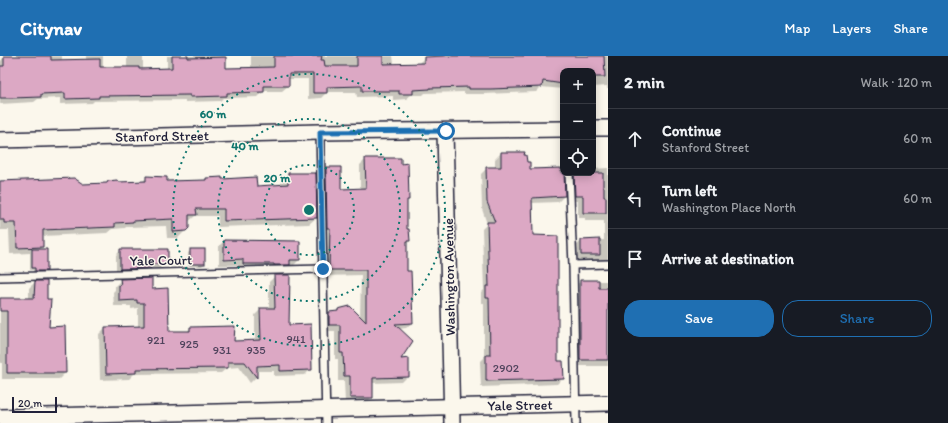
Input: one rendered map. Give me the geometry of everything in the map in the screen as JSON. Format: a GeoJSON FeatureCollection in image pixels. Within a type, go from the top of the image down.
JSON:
{"type":"FeatureCollection","features":[{"type":"Feature","properties":{"kind":"street"},"geometry":{"type":"LineString","coordinates":[[596,128],[608,128]]}},
{"type":"Feature","properties":{"kind":"street","name":"Stanford Street"},"geometry":{"type":"LineString","coordinates":[[0,140],[320,132],[560,129]]}},
{"type":"Feature","properties":{"kind":"street","name":"Washington Avenue"},"geometry":{"type":"LineString","coordinates":[[446,131],[452,423]]}},
{"type":"Feature","properties":{"kind":"street","name":"Yale Street"},"geometry":{"type":"LineString","coordinates":[[0,417],[326,416],[451,407],[608,403]]}},
{"type":"Feature","properties":{"kind":"lane"},"geometry":{"type":"LineString","coordinates":[[320,132],[326,416]]}},
{"type":"Feature","properties":{"kind":"lane"},"geometry":{"type":"LineString","coordinates":[[569,176],[573,265],[576,423]]}},
{"type":"Feature","properties":{"kind":"lane"},"geometry":{"type":"LineString","coordinates":[[573,265],[608,264]]}},
{"type":"Feature","properties":{"kind":"lane","name":"Yale Court"},"geometry":{"type":"LineString","coordinates":[[0,276],[323,269]]}},
{"type":"Feature","properties":{"kind":"building"},"geometry":{"type":"Polygon","coordinates":[[[4,56],[51,56],[51,60],[100,59],[100,67],[139,67],[139,69],[172,68],[172,56],[188,56],[188,58],[226,57],[226,68],[274,67],[274,56],[322,56],[321,60],[324,60],[325,66],[357,66],[357,56],[383,56],[383,64],[424,63],[424,57],[445,56],[604,56],[605,77],[596,77],[596,68],[560,68],[560,84],[543,81],[542,87],[491,89],[469,89],[469,87],[430,88],[413,90],[413,94],[399,94],[399,91],[362,91],[362,86],[327,87],[327,93],[313,93],[313,74],[289,74],[289,86],[264,86],[264,92],[227,93],[227,96],[99,96],[99,98],[65,99],[65,93],[41,94],[41,97],[0,98],[0,66],[4,66],[4,56]]]}},
{"type":"Feature","properties":{"kind":"building"},"geometry":{"type":"Polygon","coordinates":[[[501,152],[525,152],[524,155],[526,155],[527,162],[530,162],[530,169],[560,168],[560,176],[564,176],[565,196],[532,198],[533,235],[558,236],[558,361],[563,361],[564,379],[486,381],[486,355],[490,355],[489,298],[486,298],[486,286],[489,286],[487,222],[495,222],[487,202],[486,167],[501,167],[501,152]]]}},
{"type":"Feature","properties":{"kind":"building"},"geometry":{"type":"Polygon","coordinates":[[[365,158],[401,158],[401,164],[408,163],[409,200],[407,200],[407,229],[409,229],[410,241],[407,241],[407,271],[411,271],[413,323],[395,324],[413,341],[401,359],[409,358],[409,377],[373,378],[373,398],[350,398],[350,376],[344,376],[343,353],[340,353],[340,325],[329,325],[329,312],[338,311],[338,309],[350,306],[366,322],[366,270],[329,270],[330,228],[327,228],[326,167],[341,167],[341,189],[366,188],[365,158]]]}},
{"type":"Feature","properties":{"kind":"building"},"geometry":{"type":"Polygon","coordinates":[[[288,173],[316,173],[317,218],[224,221],[224,209],[196,209],[197,215],[189,215],[189,228],[186,231],[173,232],[173,219],[115,223],[115,227],[43,230],[43,247],[17,248],[16,223],[4,223],[4,220],[0,220],[0,181],[74,178],[83,184],[107,183],[108,181],[117,180],[118,182],[146,181],[146,176],[167,177],[167,181],[206,180],[206,178],[222,177],[222,179],[256,177],[257,186],[288,184],[288,173]]]}},
{"type":"Feature","properties":{"kind":"building"},"geometry":{"type":"Polygon","coordinates":[[[596,173],[603,173],[606,213],[583,213],[583,196],[575,196],[574,176],[596,176],[596,173]]]}},
{"type":"Feature","properties":{"kind":"building"},"geometry":{"type":"Polygon","coordinates":[[[600,239],[600,255],[581,255],[581,240],[600,239]]]}},
{"type":"Feature","properties":{"kind":"building"},"geometry":{"type":"Polygon","coordinates":[[[224,240],[300,241],[300,260],[290,260],[290,265],[274,265],[243,264],[243,259],[224,260],[224,240]]]}},
{"type":"Feature","properties":{"kind":"building"},"geometry":{"type":"Polygon","coordinates":[[[32,249],[47,249],[47,271],[35,271],[35,268],[32,268],[32,249]]]}},
{"type":"Feature","properties":{"kind":"building"},"geometry":{"type":"Polygon","coordinates":[[[120,249],[168,249],[168,264],[151,264],[151,268],[120,269],[120,249]]]}},
{"type":"Feature","properties":{"kind":"building"},"geometry":{"type":"Polygon","coordinates":[[[190,249],[205,249],[205,264],[190,264],[190,249]]]}},
{"type":"Feature","properties":{"kind":"building"},"geometry":{"type":"Polygon","coordinates":[[[274,275],[290,275],[289,325],[311,324],[312,370],[280,371],[280,365],[257,366],[257,378],[245,362],[228,362],[228,368],[136,369],[136,373],[106,374],[105,327],[144,326],[144,303],[137,303],[137,300],[119,301],[119,285],[121,285],[120,279],[152,278],[152,289],[168,288],[169,331],[190,331],[190,327],[235,326],[234,341],[261,340],[260,308],[275,308],[274,275]]]}},
{"type":"Feature","properties":{"kind":"building"},"geometry":{"type":"Polygon","coordinates":[[[580,280],[599,280],[599,288],[608,288],[608,360],[580,360],[580,280]]]}},
{"type":"Feature","properties":{"kind":"building"},"geometry":{"type":"Polygon","coordinates":[[[35,281],[47,281],[47,299],[51,299],[49,327],[65,326],[66,373],[7,373],[7,311],[0,311],[0,298],[34,298],[35,281]]]}},
{"type":"Feature","properties":{"kind":"route"},"geometry":{"type":"LineString","coordinates":[[323,269],[320,132],[446,131]]}}]}
